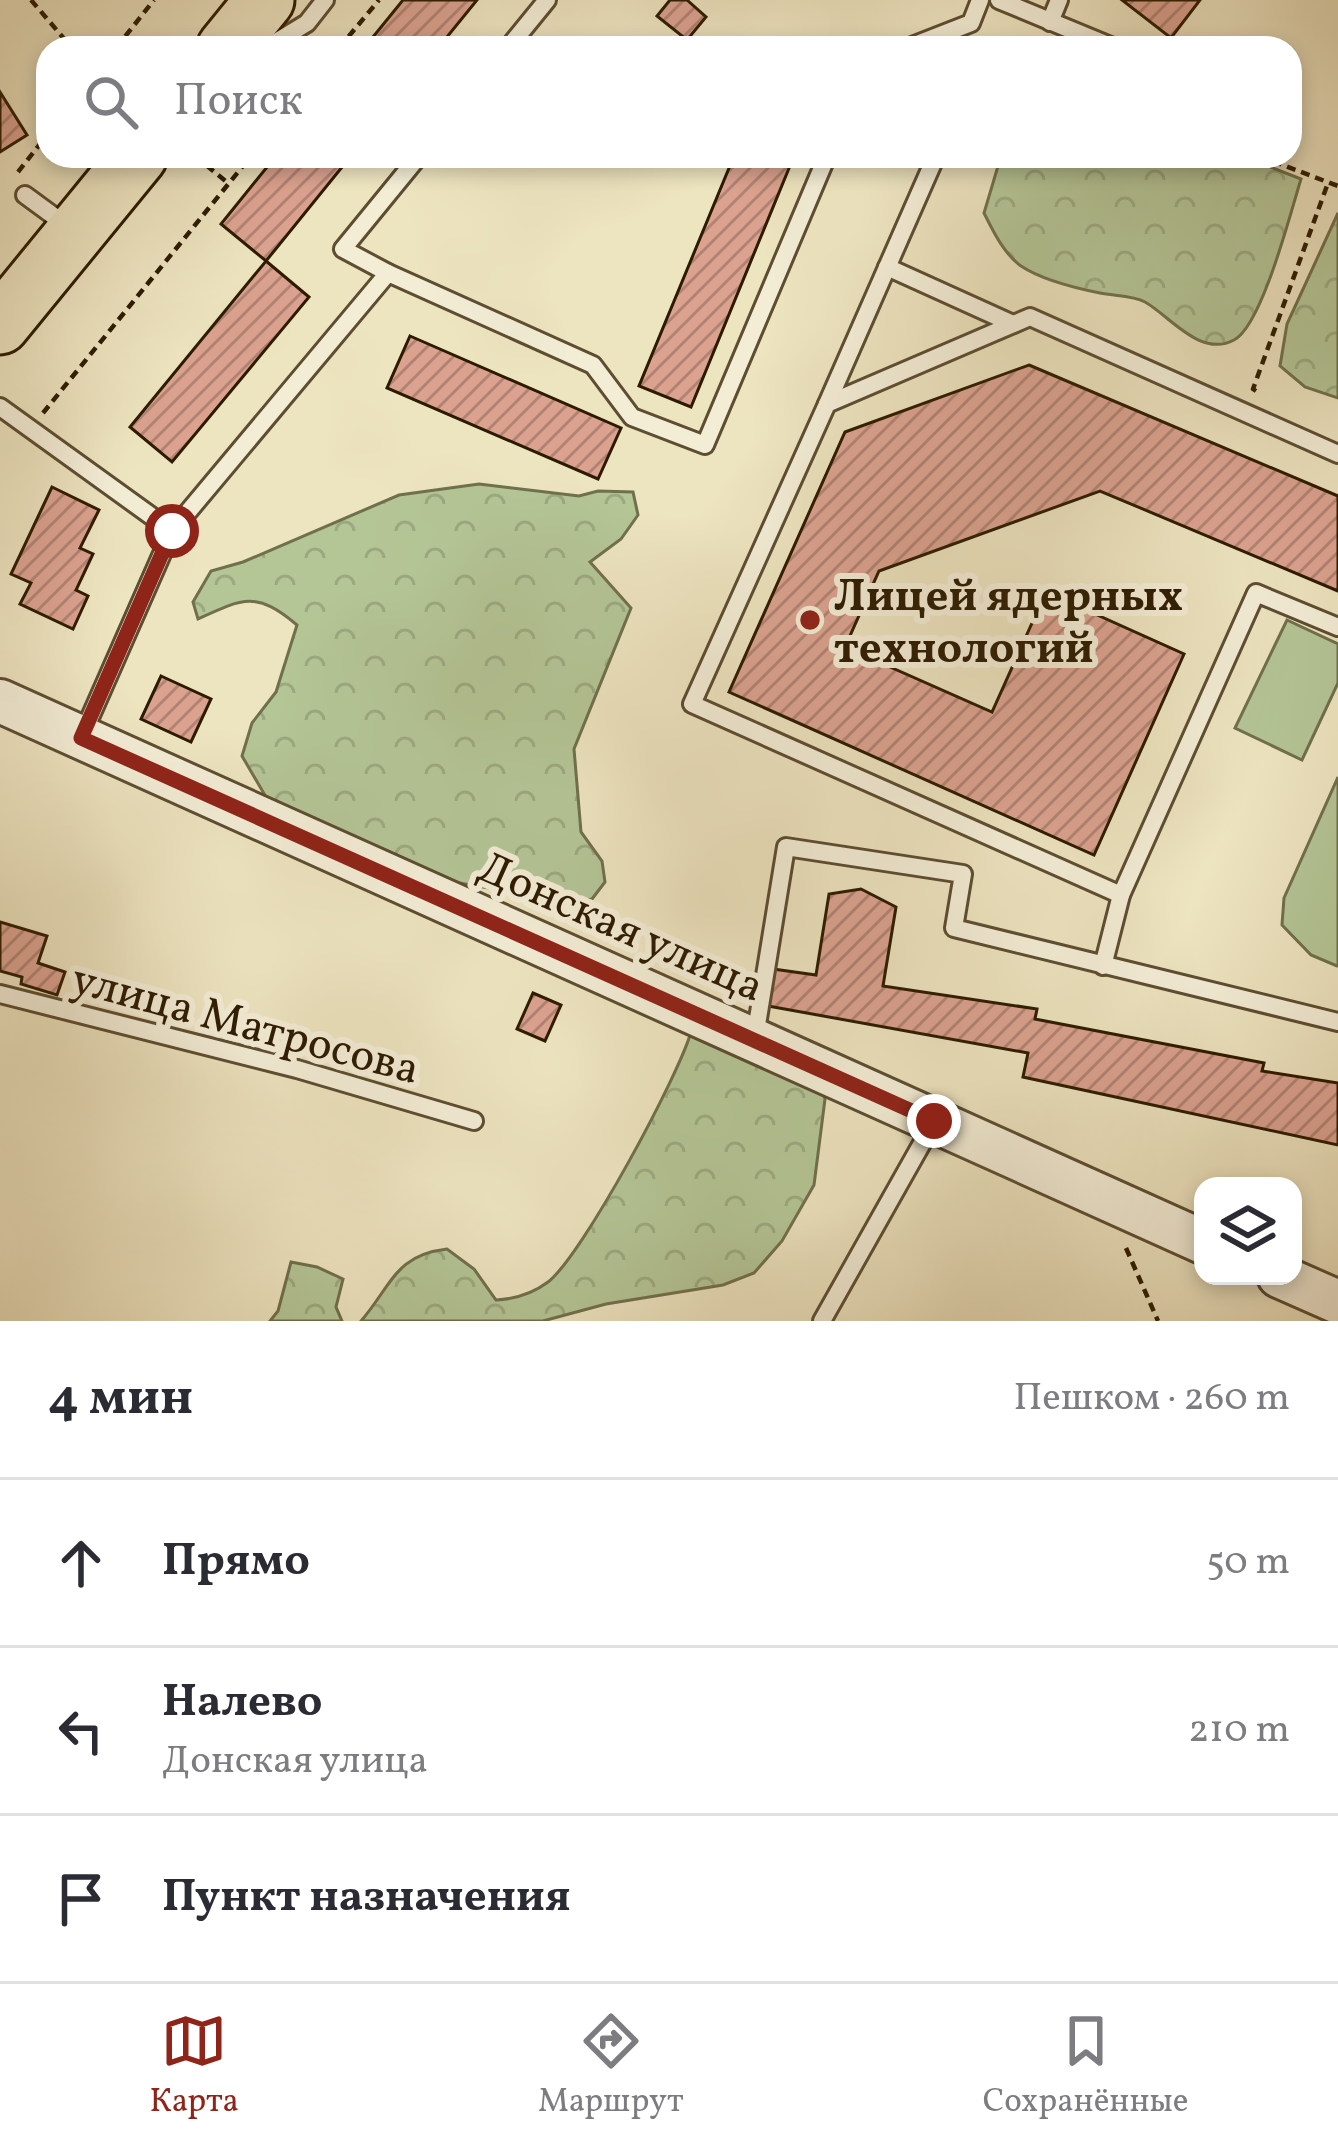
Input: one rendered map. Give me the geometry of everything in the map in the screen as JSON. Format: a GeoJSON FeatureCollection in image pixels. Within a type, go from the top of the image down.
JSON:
{"type":"FeatureCollection","features":[{"type":"Feature","properties":{"kind":"highway"},"geometry":{"type":"LineString","coordinates":[[0,325],[128,168]]}},
{"type":"Feature","properties":{"kind":"street","name":"Донская улица"},"geometry":{"type":"LineString","coordinates":[[0,701],[1194,1238]]}},
{"type":"Feature","properties":{"kind":"street"},"geometry":{"type":"LineString","coordinates":[[1300,1285],[1338,1302]]}},
{"type":"Feature","properties":{"kind":"lane"},"geometry":{"type":"LineString","coordinates":[[253,21],[307,22],[325,0]]}},
{"type":"Feature","properties":{"kind":"lane"},"geometry":{"type":"LineString","coordinates":[[518,36],[547,0]]}},
{"type":"Feature","properties":{"kind":"lane"},"geometry":{"type":"LineString","coordinates":[[937,36],[970,23],[980,0]]}},
{"type":"Feature","properties":{"kind":"lane"},"geometry":{"type":"LineString","coordinates":[[999,0],[1084,36]]}},
{"type":"Feature","properties":{"kind":"lane"},"geometry":{"type":"LineString","coordinates":[[1050,22],[1059,0]]}},
{"type":"Feature","properties":{"kind":"lane"},"geometry":{"type":"LineString","coordinates":[[409,168],[343,249],[593,365],[632,417],[705,446],[822,168]]}},
{"type":"Feature","properties":{"kind":"lane"},"geometry":{"type":"LineString","coordinates":[[931,168],[692,704],[1120,895]]}},
{"type":"Feature","properties":{"kind":"lane"},"geometry":{"type":"LineString","coordinates":[[25,195],[76,232]]}},
{"type":"Feature","properties":{"kind":"lane"},"geometry":{"type":"LineString","coordinates":[[887,267],[1013,324]]}},
{"type":"Feature","properties":{"kind":"lane"},"geometry":{"type":"LineString","coordinates":[[81,738],[172,531],[388,273]]}},
{"type":"Feature","properties":{"kind":"lane"},"geometry":{"type":"LineString","coordinates":[[827,404],[1030,317],[1338,454]]}},
{"type":"Feature","properties":{"kind":"lane"},"geometry":{"type":"LineString","coordinates":[[0,407],[172,531]]}},
{"type":"Feature","properties":{"kind":"lane"},"geometry":{"type":"LineString","coordinates":[[1103,966],[1120,895],[1256,593],[1338,627]]}},
{"type":"Feature","properties":{"kind":"lane"},"geometry":{"type":"LineString","coordinates":[[755,1040],[786,847],[963,874],[954,928],[1338,1022]]}},
{"type":"Feature","properties":{"kind":"lane","name":"улица Матросова"},"geometry":{"type":"LineString","coordinates":[[0,994],[474,1121]]}},
{"type":"Feature","properties":{"kind":"lane"},"geometry":{"type":"LineString","coordinates":[[822,1321],[934,1121]]}},
{"type":"Feature","properties":{"kind":"path"},"geometry":{"type":"LineString","coordinates":[[32,0],[62,36]]}},
{"type":"Feature","properties":{"kind":"path"},"geometry":{"type":"LineString","coordinates":[[126,36],[154,0]]}},
{"type":"Feature","properties":{"kind":"path"},"geometry":{"type":"LineString","coordinates":[[350,36],[379,0]]}},
{"type":"Feature","properties":{"kind":"path"},"geometry":{"type":"LineString","coordinates":[[12,179],[36,149]]}},
{"type":"Feature","properties":{"kind":"path"},"geometry":{"type":"LineString","coordinates":[[210,168],[228,183]]}},
{"type":"Feature","properties":{"kind":"path"},"geometry":{"type":"LineString","coordinates":[[30,429],[240,168]]}},
{"type":"Feature","properties":{"kind":"path"},"geometry":{"type":"LineString","coordinates":[[1290,168],[1338,186]]}},
{"type":"Feature","properties":{"kind":"path"},"geometry":{"type":"LineString","coordinates":[[1274,399],[1253,389],[1328,183]]}},
{"type":"Feature","properties":{"kind":"path"},"geometry":{"type":"LineString","coordinates":[[1131,1209],[1121,1235],[1158,1321]]}},
{"type":"Feature","properties":{"kind":"green space"},"geometry":{"type":"Polygon","coordinates":[[[997,168],[1273,168],[1301,179],[1255,313],[1245,330],[1221,344],[1197,340],[1140,300],[1059,283],[1029,271],[999,242],[984,213],[997,168]]]}},
{"type":"Feature","properties":{"kind":"green space"},"geometry":{"type":"Polygon","coordinates":[[[1338,213],[1338,398],[1305,387],[1280,366],[1287,324],[1338,213]]]}},
{"type":"Feature","properties":{"kind":"green space"},"geometry":{"type":"Polygon","coordinates":[[[479,484],[579,496],[633,492],[638,515],[621,539],[590,562],[631,608],[574,749],[581,832],[602,861],[605,882],[592,899],[572,902],[459,883],[266,797],[242,756],[252,723],[276,692],[297,625],[271,607],[249,601],[198,619],[193,602],[211,571],[243,562],[399,495],[479,484]]]}},
{"type":"Feature","properties":{"kind":"green space"},"geometry":{"type":"Polygon","coordinates":[[[1287,620],[1338,644],[1338,683],[1302,760],[1235,728],[1287,620]]]}},
{"type":"Feature","properties":{"kind":"green space"},"geometry":{"type":"Polygon","coordinates":[[[1338,777],[1337,966],[1311,955],[1282,925],[1284,898],[1338,777]]]}},
{"type":"Feature","properties":{"kind":"green space"},"geometry":{"type":"Polygon","coordinates":[[[692,1029],[821,1084],[825,1099],[814,1185],[782,1241],[754,1273],[723,1285],[606,1304],[543,1321],[361,1321],[405,1265],[430,1252],[447,1249],[474,1269],[496,1300],[523,1295],[548,1282],[583,1238],[628,1163],[692,1029]]]}},
{"type":"Feature","properties":{"kind":"green space"},"geometry":{"type":"Polygon","coordinates":[[[291,1262],[343,1279],[336,1307],[342,1321],[270,1321],[278,1311],[291,1262]]]}},
{"type":"Feature","properties":{"kind":"building"},"geometry":{"type":"Polygon","coordinates":[[[403,0],[477,0],[448,36],[374,36],[403,0]]]}},
{"type":"Feature","properties":{"kind":"building"},"geometry":{"type":"Polygon","coordinates":[[[670,0],[687,0],[706,17],[690,36],[682,36],[657,16],[670,0]]]}},
{"type":"Feature","properties":{"kind":"building"},"geometry":{"type":"Polygon","coordinates":[[[1122,0],[1200,0],[1168,36],[1122,0]]]}},
{"type":"Feature","properties":{"kind":"building"},"geometry":{"type":"Polygon","coordinates":[[[0,92],[27,135],[0,152],[0,92]]]}},
{"type":"Feature","properties":{"kind":"building"},"geometry":{"type":"Polygon","coordinates":[[[266,168],[341,168],[266,261],[221,224],[266,168]]]}},
{"type":"Feature","properties":{"kind":"building"},"geometry":{"type":"Polygon","coordinates":[[[729,168],[789,168],[691,407],[639,386],[729,168]]]}},
{"type":"Feature","properties":{"kind":"building"},"geometry":{"type":"Polygon","coordinates":[[[266,261],[309,297],[172,462],[130,427],[266,261]]]}},
{"type":"Feature","properties":{"kind":"building"},"geometry":{"type":"Polygon","coordinates":[[[410,336],[621,428],[598,479],[387,388],[410,336]]]}},
{"type":"Feature","properties":{"kind":"building","name":"Лицей ядерных технологий"},"geometry":{"type":"Polygon","coordinates":[[[1029,365],[1338,496],[1338,591],[1100,491],[879,571],[845,647],[992,712],[1046,592],[1184,654],[1094,855],[729,692],[845,432],[1029,365]]]}},
{"type":"Feature","properties":{"kind":"building"},"geometry":{"type":"Polygon","coordinates":[[[52,487],[99,510],[80,548],[93,554],[76,590],[88,596],[73,629],[20,604],[31,583],[11,574],[52,487]]]}},
{"type":"Feature","properties":{"kind":"building"},"geometry":{"type":"Polygon","coordinates":[[[161,676],[211,699],[191,742],[141,719],[161,676]]]}},
{"type":"Feature","properties":{"kind":"building"},"geometry":{"type":"Polygon","coordinates":[[[861,889],[896,907],[883,986],[1037,1009],[1035,1019],[1264,1063],[1262,1071],[1338,1083],[1338,1145],[1023,1077],[1028,1053],[768,1006],[773,969],[816,975],[829,894],[861,889]]]}},
{"type":"Feature","properties":{"kind":"building"},"geometry":{"type":"Polygon","coordinates":[[[0,922],[47,936],[38,963],[65,972],[57,995],[21,984],[22,977],[0,971],[0,922]]]}},
{"type":"Feature","properties":{"kind":"building"},"geometry":{"type":"Polygon","coordinates":[[[533,993],[561,1005],[545,1041],[517,1029],[533,993]]]}},
{"type":"Feature","properties":{"kind":"place","name":"Лицей ядерных технологий"},"geometry":{"type":"Point","coordinates":[810,620]}},
{"type":"Feature","properties":{"kind":"route"},"geometry":{"type":"LineString","coordinates":[[172,531],[81,738],[934,1121]]}}]}
